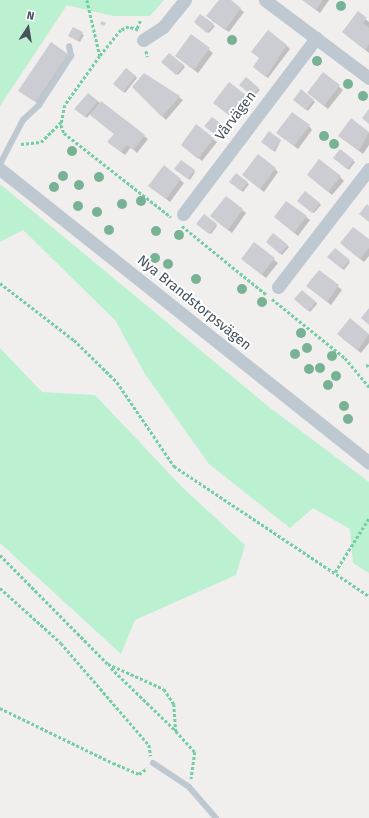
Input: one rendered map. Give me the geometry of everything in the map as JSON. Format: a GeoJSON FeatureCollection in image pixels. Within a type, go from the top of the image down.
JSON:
{"type":"FeatureCollection","features":[{"type":"Feature","properties":{"kind":"street"},"geometry":{"type":"LineString","coordinates":[[143,40],[163,27],[185,0]]}},
{"type":"Feature","properties":{"kind":"street"},"geometry":{"type":"LineString","coordinates":[[265,0],[369,78]]}},
{"type":"Feature","properties":{"kind":"street","name":"Vårvägen"},"geometry":{"type":"LineString","coordinates":[[182,214],[316,38]]}},
{"type":"Feature","properties":{"kind":"street","name":"Nya Brandstorpsvägen"},"geometry":{"type":"LineString","coordinates":[[0,168],[369,463]]}},
{"type":"Feature","properties":{"kind":"street"},"geometry":{"type":"LineString","coordinates":[[278,287],[369,169]]}},
{"type":"Feature","properties":{"kind":"lane"},"geometry":{"type":"LineString","coordinates":[[0,164],[23,120],[39,105],[71,56],[69,46]]}},
{"type":"Feature","properties":{"kind":"lane"},"geometry":{"type":"LineString","coordinates":[[153,763],[189,787],[216,818]]}},
{"type":"Feature","properties":{"kind":"path"},"geometry":{"type":"LineString","coordinates":[[87,0],[100,56]]}},
{"type":"Feature","properties":{"kind":"path"},"geometry":{"type":"LineString","coordinates":[[137,28],[140,21]]}},
{"type":"Feature","properties":{"kind":"path"},"geometry":{"type":"LineString","coordinates":[[9,148],[41,142],[61,122]]}},
{"type":"Feature","properties":{"kind":"path"},"geometry":{"type":"LineString","coordinates":[[0,283],[74,340],[117,382],[174,466],[369,596]]}},
{"type":"Feature","properties":{"kind":"path"},"geometry":{"type":"LineString","coordinates":[[335,572],[369,518]]}},
{"type":"Feature","properties":{"kind":"path"},"geometry":{"type":"LineString","coordinates":[[0,555],[176,730],[195,752],[189,787]]}},
{"type":"Feature","properties":{"kind":"path"},"geometry":{"type":"LineString","coordinates":[[0,588],[60,643],[149,745],[153,763],[139,774],[0,708]]}},
{"type":"Feature","properties":{"kind":"path"},"geometry":{"type":"LineString","coordinates":[[108,664],[164,689],[174,704],[176,730]]}},
{"type":"Feature","properties":{"kind":"green space"},"geometry":{"type":"Polygon","coordinates":[[[0,0],[164,0],[150,16],[113,16],[67,5],[0,106],[0,0]]]}},
{"type":"Feature","properties":{"kind":"green space"},"geometry":{"type":"Polygon","coordinates":[[[0,184],[269,407],[369,482],[369,573],[353,563],[350,529],[313,508],[290,528],[209,464],[145,374],[115,320],[23,230],[0,242],[0,184]]]}},
{"type":"Feature","properties":{"kind":"green space"},"geometry":{"type":"Polygon","coordinates":[[[0,348],[42,392],[95,395],[182,487],[245,545],[236,575],[135,620],[121,654],[0,543],[0,348]]]}},
{"type":"Feature","properties":{"kind":"building"},"geometry":{"type":"Polygon","coordinates":[[[219,0],[231,0],[241,8],[225,30],[206,16],[219,0]]]}},
{"type":"Feature","properties":{"kind":"building"},"geometry":{"type":"Polygon","coordinates":[[[302,0],[323,0],[316,10],[302,0]]]}},
{"type":"Feature","properties":{"kind":"building"},"geometry":{"type":"Polygon","coordinates":[[[358,11],[367,18],[363,23],[369,28],[369,44],[365,50],[342,32],[358,11]]]}},
{"type":"Feature","properties":{"kind":"building"},"geometry":{"type":"Polygon","coordinates":[[[200,14],[214,24],[207,33],[194,22],[200,14]]]}},
{"type":"Feature","properties":{"kind":"building"},"geometry":{"type":"Polygon","coordinates":[[[102,21],[106,23],[104,26],[100,24],[102,21]]]}},
{"type":"Feature","properties":{"kind":"building"},"geometry":{"type":"Polygon","coordinates":[[[73,27],[83,32],[78,41],[68,36],[73,27]]]}},
{"type":"Feature","properties":{"kind":"building"},"geometry":{"type":"Polygon","coordinates":[[[268,30],[287,45],[266,77],[253,67],[259,58],[251,52],[268,30]]]}},
{"type":"Feature","properties":{"kind":"building"},"geometry":{"type":"Polygon","coordinates":[[[191,34],[210,48],[194,70],[175,56],[191,34]]]}},
{"type":"Feature","properties":{"kind":"building"},"geometry":{"type":"Polygon","coordinates":[[[51,42],[68,54],[36,102],[18,91],[51,42]]]}},
{"type":"Feature","properties":{"kind":"building"},"geometry":{"type":"Polygon","coordinates":[[[169,53],[184,65],[176,75],[161,62],[169,53]]]}},
{"type":"Feature","properties":{"kind":"building"},"geometry":{"type":"Polygon","coordinates":[[[126,68],[136,76],[123,92],[113,84],[126,68]]]}},
{"type":"Feature","properties":{"kind":"building"},"geometry":{"type":"Polygon","coordinates":[[[323,72],[340,85],[324,106],[307,93],[323,72]]]}},
{"type":"Feature","properties":{"kind":"building"},"geometry":{"type":"Polygon","coordinates":[[[144,73],[180,96],[162,117],[132,87],[144,73]]]}},
{"type":"Feature","properties":{"kind":"building"},"geometry":{"type":"Polygon","coordinates":[[[246,77],[259,88],[252,96],[239,85],[246,77]]]}},
{"type":"Feature","properties":{"kind":"building"},"geometry":{"type":"Polygon","coordinates":[[[229,82],[246,95],[230,116],[213,103],[229,82]]]}},
{"type":"Feature","properties":{"kind":"building"},"geometry":{"type":"Polygon","coordinates":[[[301,89],[314,100],[306,110],[293,100],[301,89]]]}},
{"type":"Feature","properties":{"kind":"building"},"geometry":{"type":"Polygon","coordinates":[[[88,93],[98,101],[85,117],[74,109],[88,93]]]}},
{"type":"Feature","properties":{"kind":"building"},"geometry":{"type":"Polygon","coordinates":[[[101,101],[145,135],[133,150],[127,145],[121,152],[107,142],[114,134],[90,115],[101,101]]]}},
{"type":"Feature","properties":{"kind":"building"},"geometry":{"type":"Polygon","coordinates":[[[369,109],[369,124],[362,118],[369,109]]]}},
{"type":"Feature","properties":{"kind":"building"},"geometry":{"type":"Polygon","coordinates":[[[292,112],[310,125],[294,146],[276,133],[292,112]]]}},
{"type":"Feature","properties":{"kind":"building"},"geometry":{"type":"Polygon","coordinates":[[[212,117],[227,128],[219,138],[204,126],[212,117]]]}},
{"type":"Feature","properties":{"kind":"building"},"geometry":{"type":"Polygon","coordinates":[[[351,118],[369,132],[359,151],[338,136],[351,118]]]}},
{"type":"Feature","properties":{"kind":"building"},"geometry":{"type":"Polygon","coordinates":[[[196,124],[214,138],[198,159],[181,145],[196,124]]]}},
{"type":"Feature","properties":{"kind":"building"},"geometry":{"type":"Polygon","coordinates":[[[269,131],[281,140],[273,151],[261,142],[269,131]]]}},
{"type":"Feature","properties":{"kind":"building"},"geometry":{"type":"Polygon","coordinates":[[[340,149],[354,160],[347,169],[333,158],[340,149]]]}},
{"type":"Feature","properties":{"kind":"building"},"geometry":{"type":"Polygon","coordinates":[[[258,154],[276,168],[260,189],[242,175],[258,154]]]}},
{"type":"Feature","properties":{"kind":"building"},"geometry":{"type":"Polygon","coordinates":[[[319,159],[341,176],[328,192],[307,175],[319,159]]]}},
{"type":"Feature","properties":{"kind":"building"},"geometry":{"type":"Polygon","coordinates":[[[181,160],[195,170],[188,179],[174,169],[181,160]]]}},
{"type":"Feature","properties":{"kind":"building"},"geometry":{"type":"Polygon","coordinates":[[[164,165],[181,179],[166,199],[148,186],[164,165]]]}},
{"type":"Feature","properties":{"kind":"building"},"geometry":{"type":"Polygon","coordinates":[[[236,173],[248,182],[241,191],[229,182],[236,173]]]}},
{"type":"Feature","properties":{"kind":"building"},"geometry":{"type":"Polygon","coordinates":[[[305,191],[320,203],[312,213],[297,201],[305,191]]]}},
{"type":"Feature","properties":{"kind":"building"},"geometry":{"type":"Polygon","coordinates":[[[226,196],[243,209],[228,230],[210,216],[226,196]]]}},
{"type":"Feature","properties":{"kind":"building"},"geometry":{"type":"Polygon","coordinates":[[[286,201],[307,216],[294,233],[274,217],[286,201]]]}},
{"type":"Feature","properties":{"kind":"building"},"geometry":{"type":"Polygon","coordinates":[[[367,204],[369,206],[369,222],[359,214],[367,204]]]}},
{"type":"Feature","properties":{"kind":"building"},"geometry":{"type":"Polygon","coordinates":[[[204,214],[217,224],[209,234],[196,224],[204,214]]]}},
{"type":"Feature","properties":{"kind":"building"},"geometry":{"type":"Polygon","coordinates":[[[353,227],[369,239],[369,248],[360,259],[340,243],[353,227]]]}},
{"type":"Feature","properties":{"kind":"building"},"geometry":{"type":"Polygon","coordinates":[[[273,233],[288,245],[280,254],[266,242],[273,233]]]}},
{"type":"Feature","properties":{"kind":"building"},"geometry":{"type":"Polygon","coordinates":[[[254,242],[275,258],[262,275],[241,259],[254,242]]]}},
{"type":"Feature","properties":{"kind":"building"},"geometry":{"type":"Polygon","coordinates":[[[335,248],[350,260],[342,269],[327,257],[335,248]]]}},
{"type":"Feature","properties":{"kind":"building"},"geometry":{"type":"Polygon","coordinates":[[[319,270],[339,285],[327,302],[306,286],[319,270]]]}},
{"type":"Feature","properties":{"kind":"building"},"geometry":{"type":"Polygon","coordinates":[[[302,290],[316,302],[308,311],[294,299],[302,290]]]}},
{"type":"Feature","properties":{"kind":"building"},"geometry":{"type":"Polygon","coordinates":[[[369,308],[369,325],[361,318],[369,308]]]}},
{"type":"Feature","properties":{"kind":"building"},"geometry":{"type":"Polygon","coordinates":[[[350,318],[369,334],[358,350],[337,334],[350,318]]]}}]}
